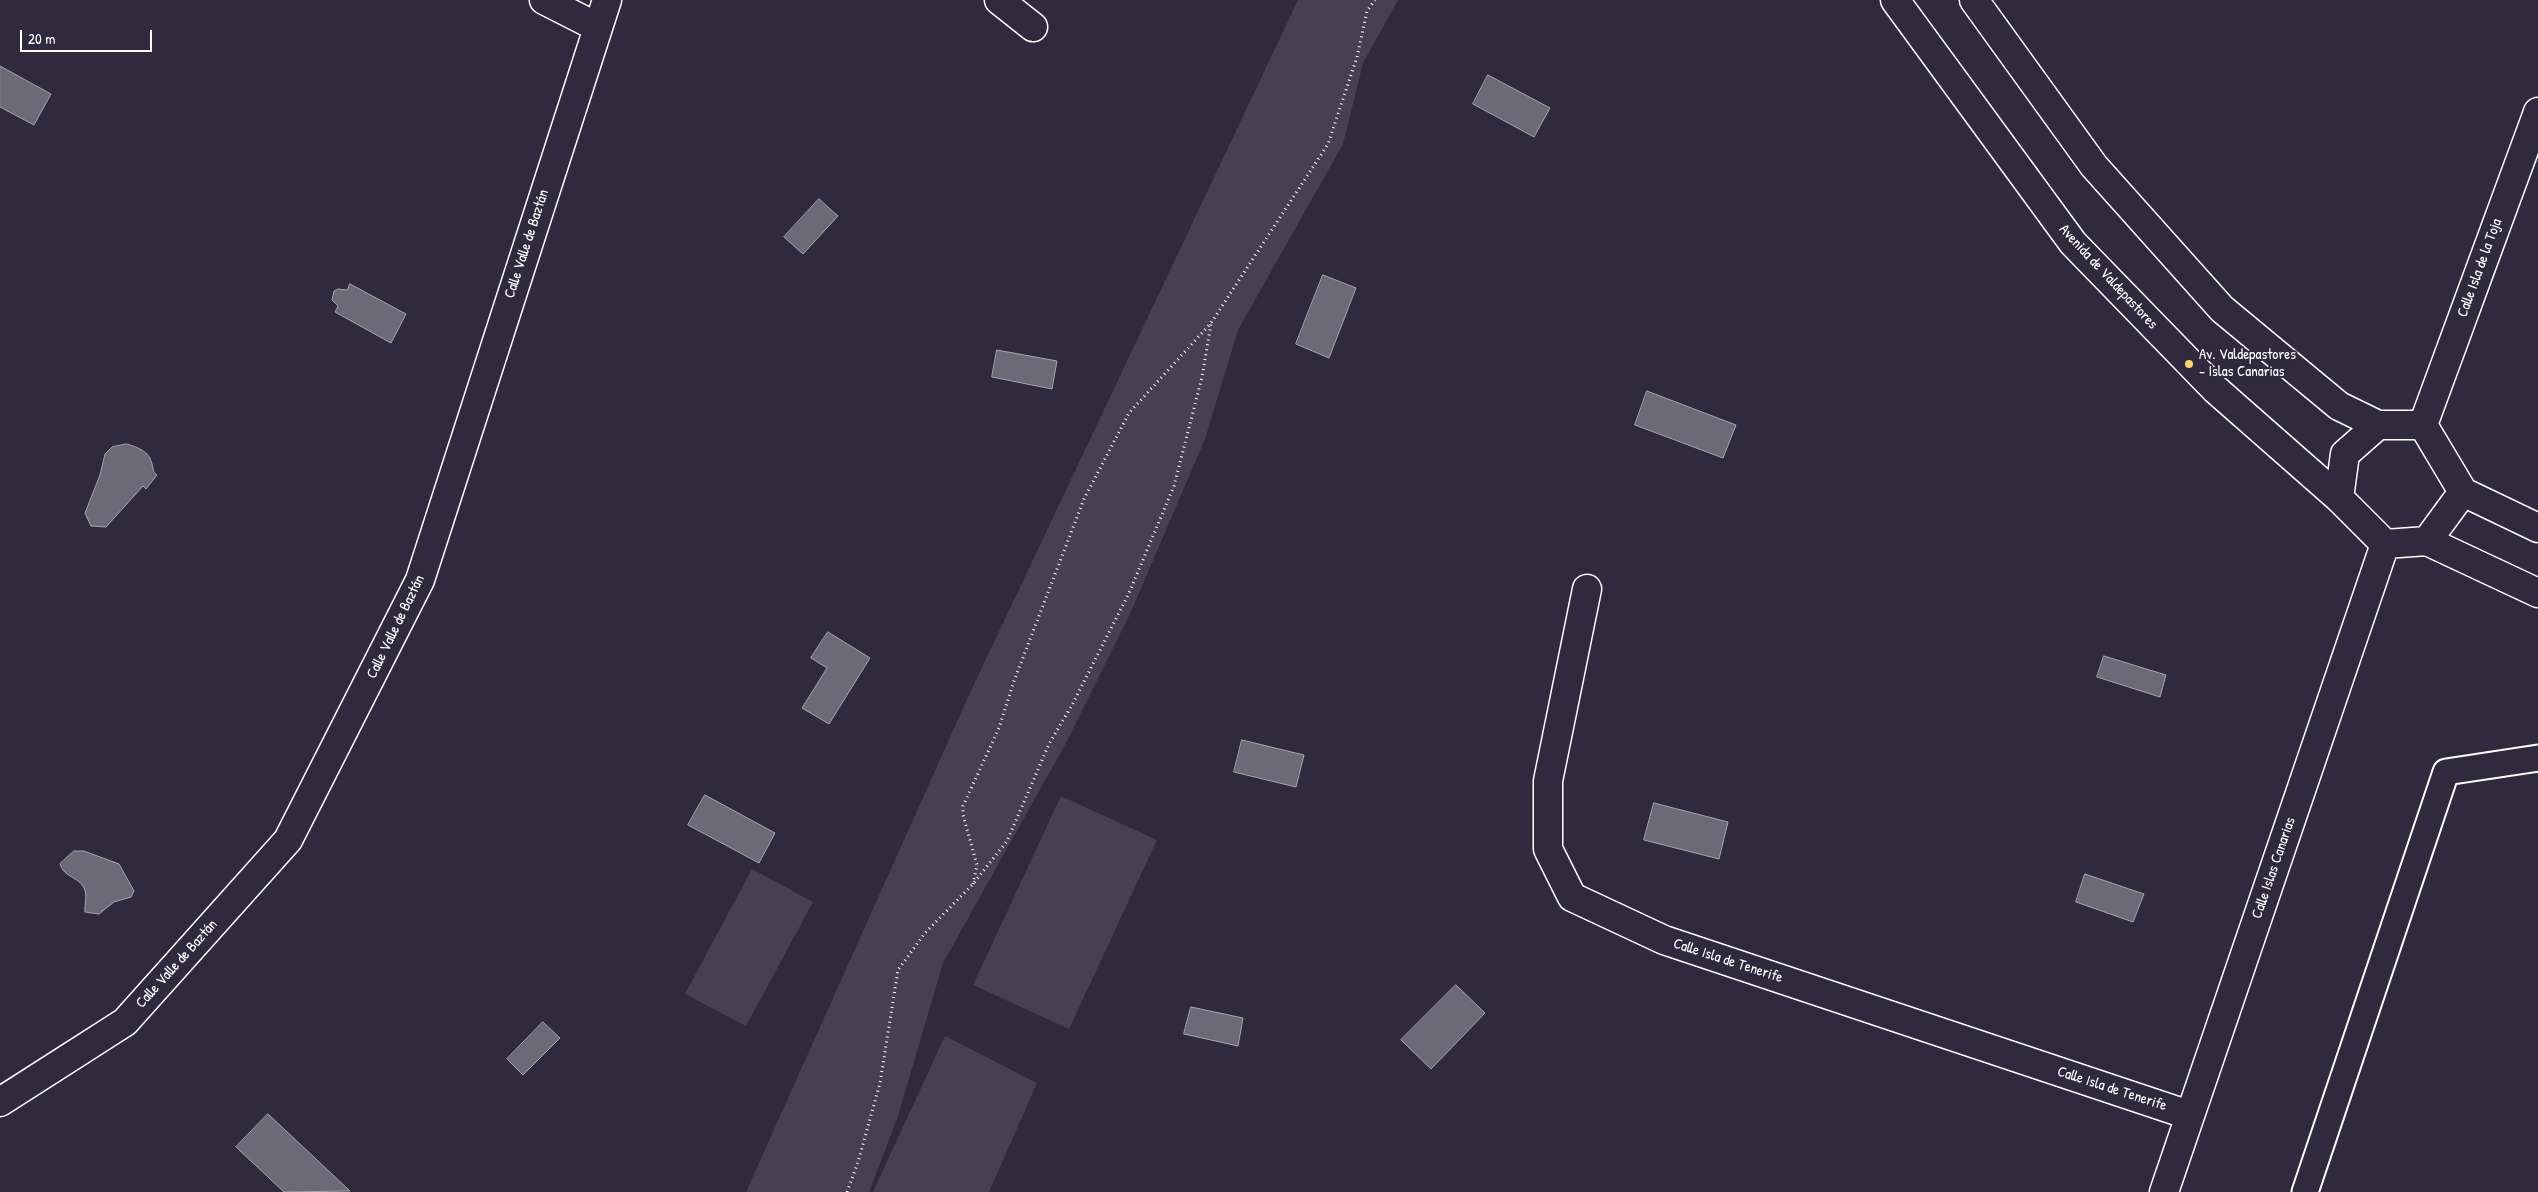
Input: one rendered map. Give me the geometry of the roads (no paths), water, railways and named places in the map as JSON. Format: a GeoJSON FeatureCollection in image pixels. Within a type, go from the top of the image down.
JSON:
{"type":"FeatureCollection","features":[{"type":"Feature","properties":{"kind":"street"},"geometry":{"type":"LineString","coordinates":[[544,0],[597,27]]}},
{"type":"Feature","properties":{"kind":"street","name":"Calle Valle de Baztán"},"geometry":{"type":"LineString","coordinates":[[0,1102],[125,1022],[288,840],[420,580],[606,0]]}},
{"type":"Feature","properties":{"kind":"street"},"geometry":{"type":"LineString","coordinates":[[999,0],[1033,27]]}},
{"type":"Feature","properties":{"kind":"street","name":"Avenida de Valdepastores"},"geometry":{"type":"LineString","coordinates":[[1895,0],[2073,243],[2215,388],[2339,498]]}},
{"type":"Feature","properties":{"kind":"street"},"geometry":{"type":"LineString","coordinates":[[1974,0],[2094,166],[2222,309],[2338,406],[2378,424],[2423,424],[2463,492],[2538,528]]}},
{"type":"Feature","properties":{"kind":"street","name":"Calle Isla de la Toja"},"geometry":{"type":"LineString","coordinates":[[2423,424],[2538,112]]}},
{"type":"Feature","properties":{"kind":"street"},"geometry":{"type":"LineString","coordinates":[[2378,424],[2345,454],[2339,498],[2385,544],[2427,541],[2538,593]]}},
{"type":"Feature","properties":{"kind":"street"},"geometry":{"type":"LineString","coordinates":[[2427,541],[2463,492]]}},
{"type":"Feature","properties":{"kind":"street","name":"Calle Islas Canarias"},"geometry":{"type":"LineString","coordinates":[[2164,1192],[2385,544]]}},
{"type":"Feature","properties":{"kind":"street","name":"Calle Isla de Tenerife"},"geometry":{"type":"LineString","coordinates":[[1587,589],[1548,781],[1548,849],[1572,896],[1664,940],[2189,1115]]}},
{"type":"Feature","properties":{"kind":"lane"},"geometry":{"type":"LineString","coordinates":[[2305,1192],[2446,772],[2538,758]]}},
{"type":"Feature","properties":{"kind":"place","name":"Av. Valdepastores - Islas Canarias"},"geometry":{"type":"Point","coordinates":[2189,364]}}]}
